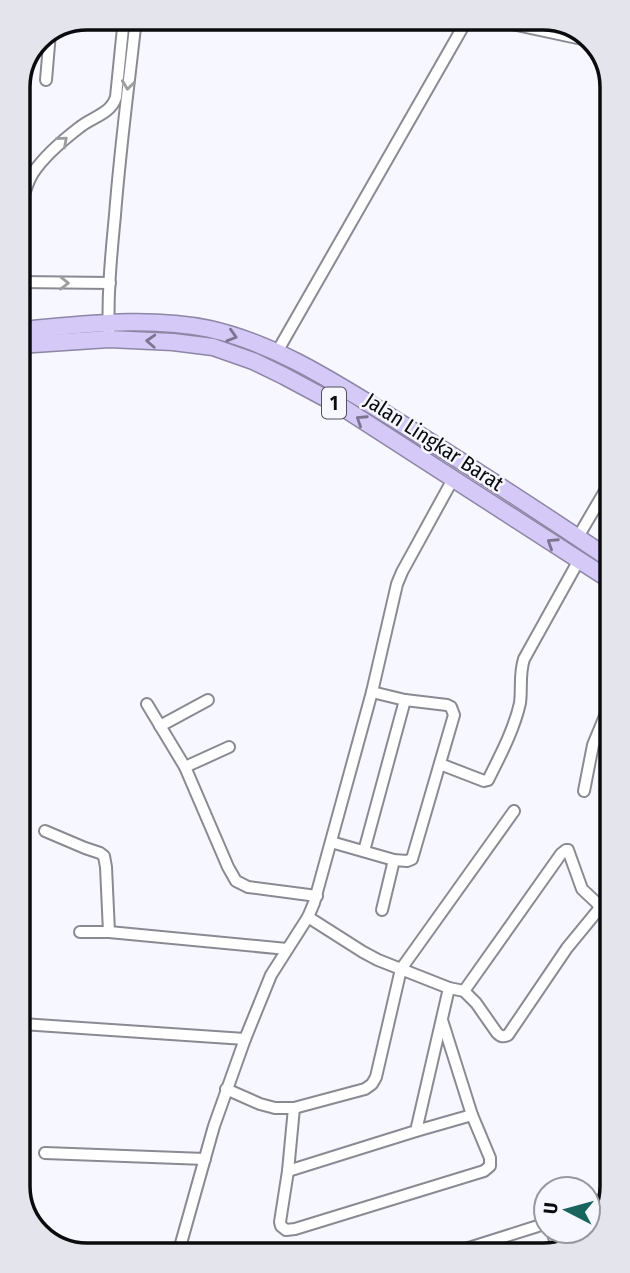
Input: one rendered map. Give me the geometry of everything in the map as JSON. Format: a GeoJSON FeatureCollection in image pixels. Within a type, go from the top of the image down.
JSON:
{"type":"FeatureCollection","features":[{"type":"Feature","properties":{"kind":"highway","name":"Jalan Lingkar Barat"},"geometry":{"type":"LineString","coordinates":[[30,329],[108,322],[164,323],[211,330],[277,352],[332,381],[600,552]]}},
{"type":"Feature","properties":{"kind":"highway","name":"Jalan Lingkar Barat"},"geometry":{"type":"LineString","coordinates":[[30,344],[109,339],[194,344],[214,347],[253,361],[342,407],[600,574]]}},
{"type":"Feature","properties":{"kind":"highway"},"geometry":{"type":"LineString","coordinates":[[483,499],[493,482]]}},
{"type":"Feature","properties":{"kind":"highway"},"geometry":{"type":"LineString","coordinates":[[504,512],[515,497]]}},
{"type":"Feature","properties":{"kind":"street"},"geometry":{"type":"LineString","coordinates":[[30,179],[51,152],[82,125],[113,106],[123,30]]}},
{"type":"Feature","properties":{"kind":"street"},"geometry":{"type":"LineString","coordinates":[[109,339],[110,283],[119,163],[135,30]]}},
{"type":"Feature","properties":{"kind":"street"},"geometry":{"type":"LineString","coordinates":[[277,352],[461,30]]}},
{"type":"Feature","properties":{"kind":"street"},"geometry":{"type":"LineString","coordinates":[[46,80],[49,44]]}},
{"type":"Feature","properties":{"kind":"street"},"geometry":{"type":"LineString","coordinates":[[30,282],[110,283]]}},
{"type":"Feature","properties":{"kind":"street"},"geometry":{"type":"LineString","coordinates":[[181,1243],[226,1090],[245,1039],[271,975],[317,896],[400,578],[453,479]]}},
{"type":"Feature","properties":{"kind":"street"},"geometry":{"type":"LineString","coordinates":[[578,537],[600,499]]}},
{"type":"Feature","properties":{"kind":"street"},"geometry":{"type":"LineString","coordinates":[[440,764],[484,781],[488,780],[506,745],[518,707],[524,659],[579,560]]}},
{"type":"Feature","properties":{"kind":"street"},"geometry":{"type":"LineString","coordinates":[[331,842],[394,860],[407,861],[414,856],[454,715],[451,707],[447,705],[405,700],[372,692]]}},
{"type":"Feature","properties":{"kind":"street"},"geometry":{"type":"LineString","coordinates":[[160,726],[208,700]]}},
{"type":"Feature","properties":{"kind":"street"},"geometry":{"type":"LineString","coordinates":[[364,851],[405,700]]}},
{"type":"Feature","properties":{"kind":"street"},"geometry":{"type":"LineString","coordinates":[[147,704],[185,767],[236,881],[248,887],[317,896]]}},
{"type":"Feature","properties":{"kind":"street"},"geometry":{"type":"LineString","coordinates":[[584,791],[593,745],[600,728]]}},
{"type":"Feature","properties":{"kind":"street"},"geometry":{"type":"LineString","coordinates":[[185,767],[229,747]]}},
{"type":"Feature","properties":{"kind":"street"},"geometry":{"type":"LineString","coordinates":[[226,1090],[267,1107],[294,1108],[365,1089],[374,1083],[401,969],[514,811]]}},
{"type":"Feature","properties":{"kind":"street"},"geometry":{"type":"LineString","coordinates":[[45,831],[100,852],[104,856],[109,932]]}},
{"type":"Feature","properties":{"kind":"street"},"geometry":{"type":"LineString","coordinates":[[307,917],[363,952],[449,988],[464,991],[476,1003],[499,1036],[504,1037],[508,1035],[567,948],[599,909],[598,904],[582,889],[568,850],[561,854],[464,991]]}},
{"type":"Feature","properties":{"kind":"street"},"geometry":{"type":"LineString","coordinates":[[382,910],[394,860]]}},
{"type":"Feature","properties":{"kind":"street"},"geometry":{"type":"LineString","coordinates":[[80,932],[109,932],[286,949]]}},
{"type":"Feature","properties":{"kind":"street"},"geometry":{"type":"LineString","coordinates":[[416,1131],[449,988]]}},
{"type":"Feature","properties":{"kind":"street"},"geometry":{"type":"LineString","coordinates":[[294,1108],[280,1222],[286,1230],[484,1171],[490,1166],[490,1158],[472,1115],[443,1020]]}},
{"type":"Feature","properties":{"kind":"street"},"geometry":{"type":"LineString","coordinates":[[30,1025],[245,1039]]}},
{"type":"Feature","properties":{"kind":"street"},"geometry":{"type":"LineString","coordinates":[[288,1171],[472,1115]]}},
{"type":"Feature","properties":{"kind":"street"},"geometry":{"type":"LineString","coordinates":[[45,1153],[205,1159]]}},
{"type":"Feature","properties":{"kind":"street"},"geometry":{"type":"LineString","coordinates":[[484,1243],[532,1228]]}}]}
